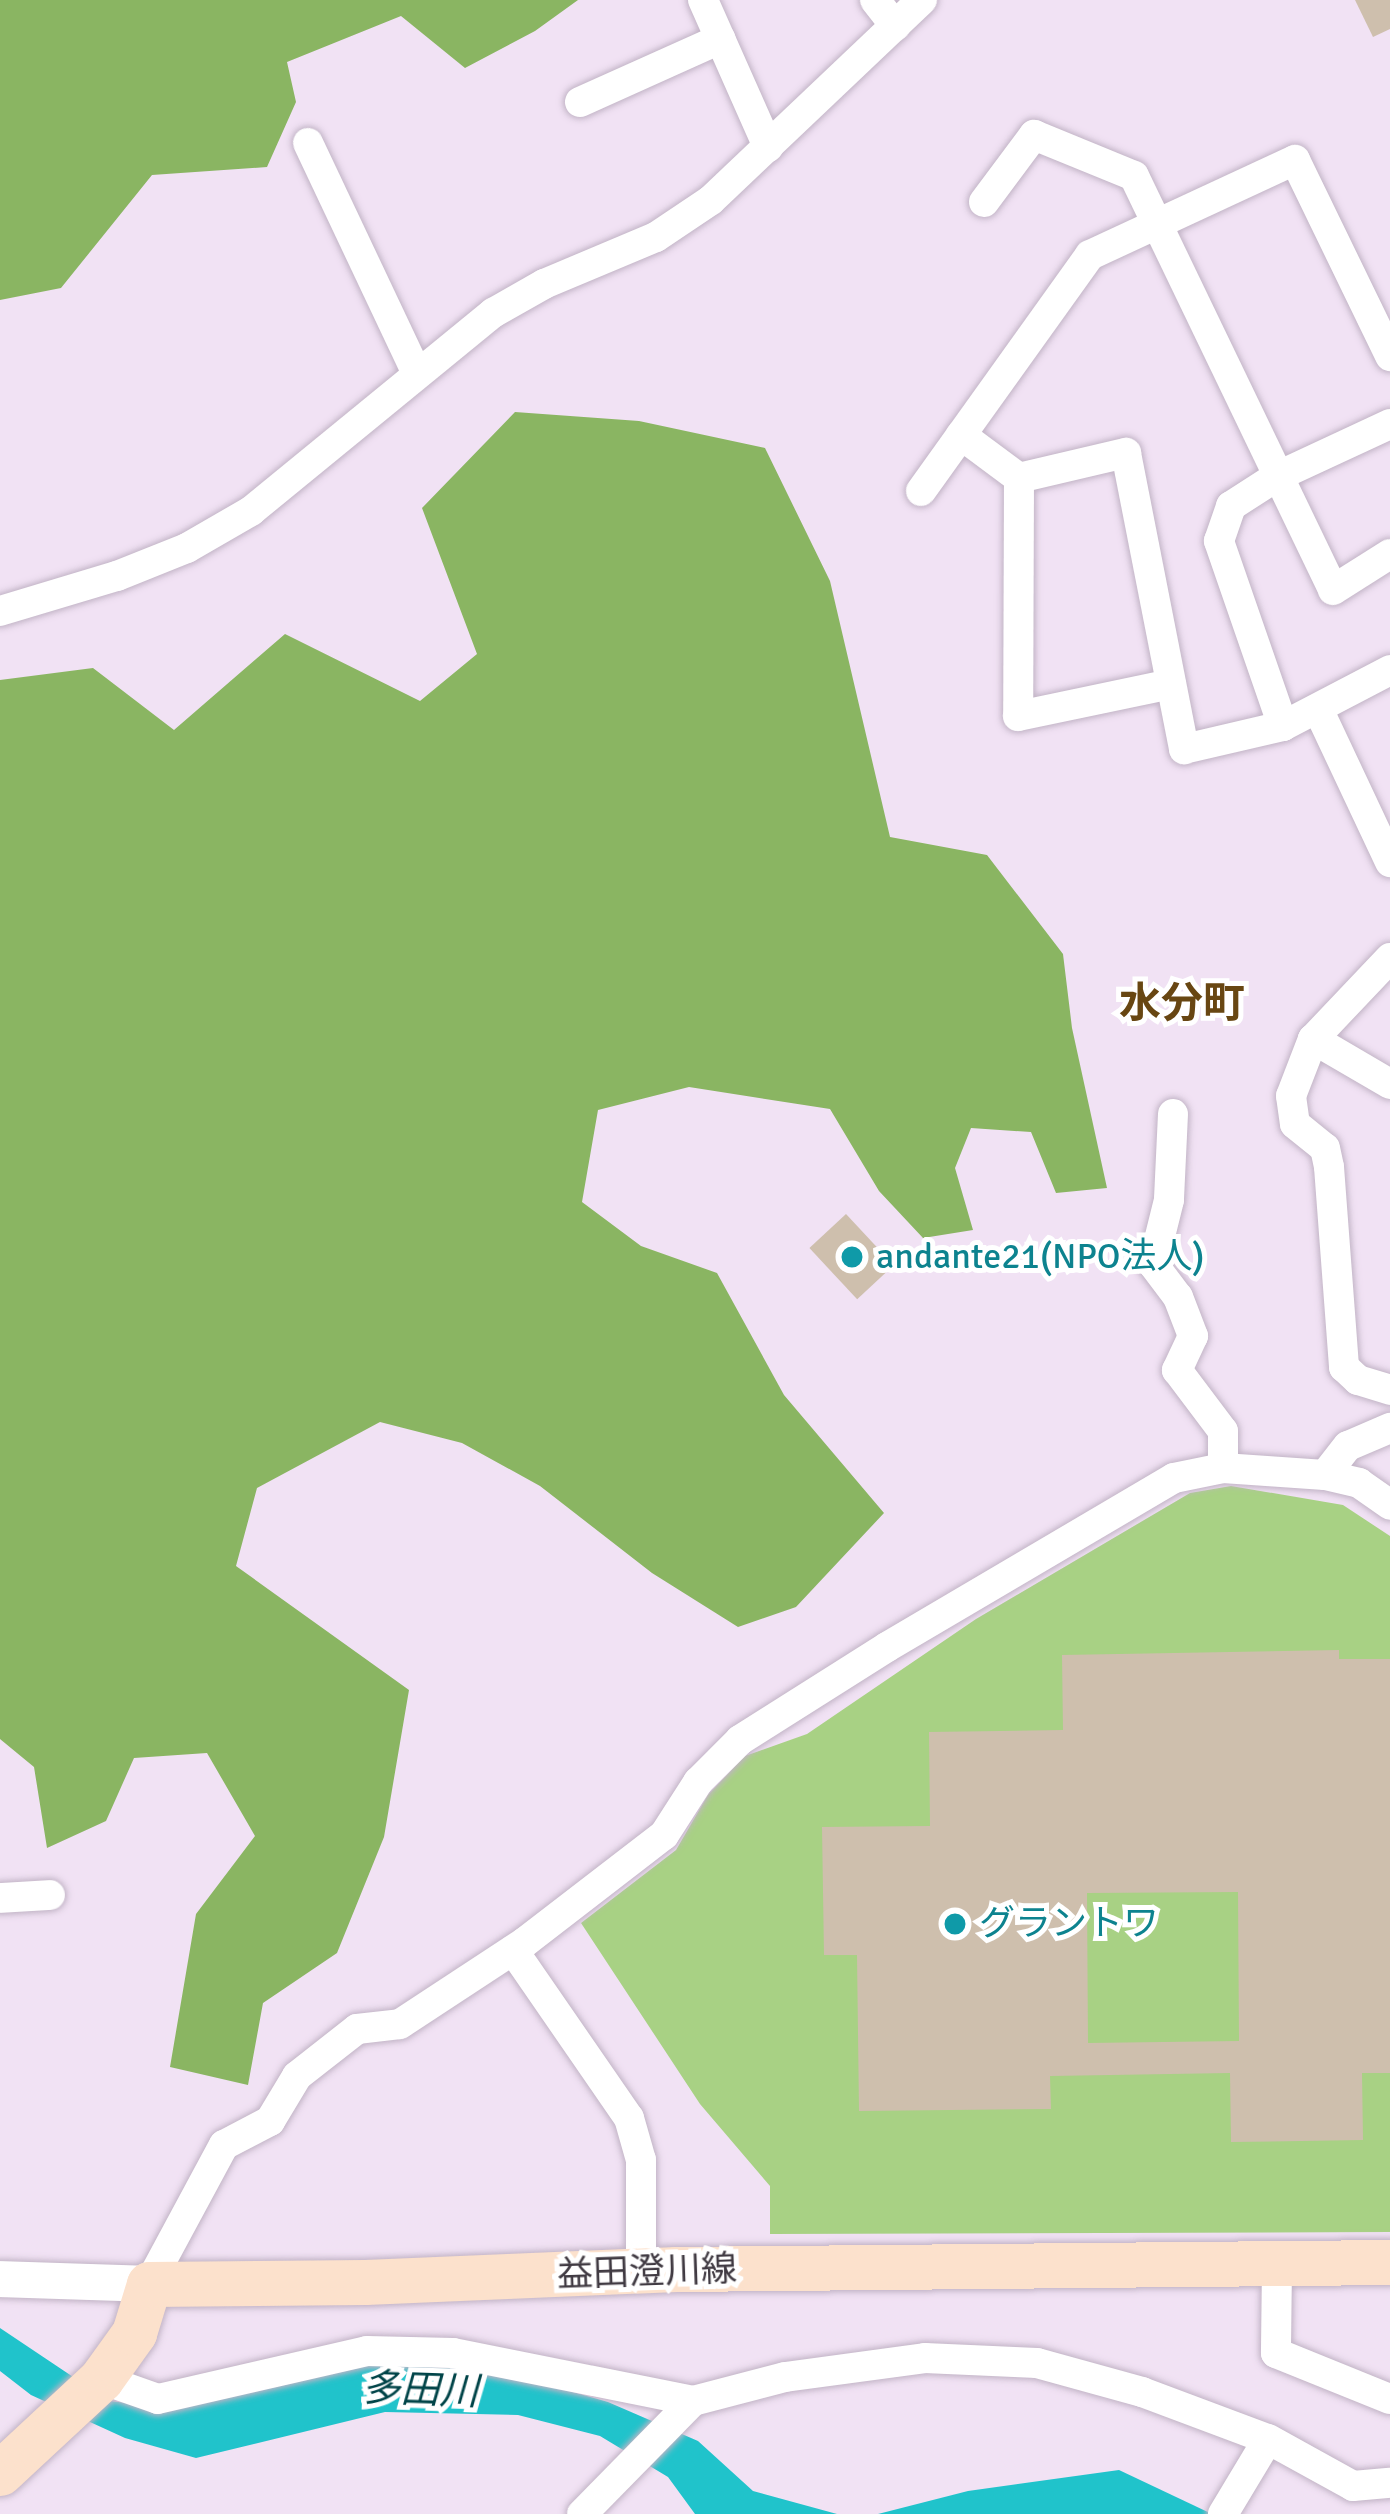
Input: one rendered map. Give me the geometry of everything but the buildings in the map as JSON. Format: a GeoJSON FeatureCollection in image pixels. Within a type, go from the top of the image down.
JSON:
{"type":"FeatureCollection","features":[{"type":"Feature","properties":{"kind":"main road","name":"益田澄川線"},"geometry":{"type":"LineString","coordinates":[[148,2284],[365,2282],[641,2270],[1390,2262]]}},
{"type":"Feature","properties":{"kind":"main road"},"geometry":{"type":"LineString","coordinates":[[0,2473],[101,2379],[134,2333],[148,2284]]}},
{"type":"Feature","properties":{"kind":"street"},"geometry":{"type":"LineString","coordinates":[[703,0],[768,147]]}},
{"type":"Feature","properties":{"kind":"street"},"geometry":{"type":"LineString","coordinates":[[875,0],[895,26]]}},
{"type":"Feature","properties":{"kind":"street"},"geometry":{"type":"LineString","coordinates":[[0,611],[117,576],[187,548],[250,511],[416,374],[527,294],[656,237],[711,200],[922,0]]}},
{"type":"Feature","properties":{"kind":"street"},"geometry":{"type":"LineString","coordinates":[[580,102],[720,39]]}},
{"type":"Feature","properties":{"kind":"street"},"geometry":{"type":"LineString","coordinates":[[984,202],[1034,135],[1134,176],[1333,590],[1390,554]]}},
{"type":"Feature","properties":{"kind":"street"},"geometry":{"type":"LineString","coordinates":[[308,143],[416,374]]}},
{"type":"Feature","properties":{"kind":"street"},"geometry":{"type":"LineString","coordinates":[[921,491],[1090,255],[1295,160],[1390,356]]}},
{"type":"Feature","properties":{"kind":"street"},"geometry":{"type":"LineString","coordinates":[[1283,726],[1220,541],[1231,506],[1276,477],[1390,424]]}},
{"type":"Feature","properties":{"kind":"street"},"geometry":{"type":"LineString","coordinates":[[961,435],[1019,478],[1126,453],[1184,749],[1283,726],[1390,670]]}},
{"type":"Feature","properties":{"kind":"street"},"geometry":{"type":"LineString","coordinates":[[1019,478],[1018,716],[1171,684]]}},
{"type":"Feature","properties":{"kind":"street"},"geometry":{"type":"LineString","coordinates":[[1319,711],[1384,829],[1390,862]]}},
{"type":"Feature","properties":{"kind":"street"},"geometry":{"type":"LineString","coordinates":[[1390,958],[1313,1039],[1291,1096],[1295,1124],[1325,1148],[1329,1167],[1344,1367],[1358,1380],[1390,1390]]}},
{"type":"Feature","properties":{"kind":"street"},"geometry":{"type":"LineString","coordinates":[[1313,1039],[1390,1084]]}},
{"type":"Feature","properties":{"kind":"street"},"geometry":{"type":"LineString","coordinates":[[1173,1114],[1168,1200],[1153,1264],[1178,1297],[1192,1336],[1177,1370],[1222,1431],[1223,1468]]}},
{"type":"Feature","properties":{"kind":"street"},"geometry":{"type":"LineString","coordinates":[[1325,1474],[1348,1446],[1390,1428]]}},
{"type":"Feature","properties":{"kind":"street"},"geometry":{"type":"LineString","coordinates":[[0,2279],[148,2284],[224,2145],[270,2121],[297,2076],[357,2029],[400,2024],[513,1950],[664,1835],[698,1782],[740,1740],[1174,1478],[1223,1468],[1325,1474],[1359,1483],[1390,1505]]}},
{"type":"Feature","properties":{"kind":"street"},"geometry":{"type":"LineString","coordinates":[[0,1898],[50,1895]]}},
{"type":"Feature","properties":{"kind":"street"},"geometry":{"type":"LineString","coordinates":[[513,1950],[629,2118],[641,2160],[641,2270]]}},
{"type":"Feature","properties":{"kind":"street"},"geometry":{"type":"LineString","coordinates":[[1276,2266],[1276,2353],[1390,2399]]}},
{"type":"Feature","properties":{"kind":"street"},"geometry":{"type":"LineString","coordinates":[[101,2379],[158,2398],[367,2351],[453,2353],[693,2401],[785,2378],[925,2358],[1037,2363],[1142,2392],[1261,2450],[1353,2486],[1390,2483]]}},
{"type":"Feature","properties":{"kind":"street"},"geometry":{"type":"LineString","coordinates":[[582,2514],[693,2401]]}},
{"type":"Feature","properties":{"kind":"street"},"geometry":{"type":"LineString","coordinates":[[1222,2514],[1261,2450]]}},
{"type":"Feature","properties":{"kind":"green space"},"geometry":{"type":"Polygon","coordinates":[[[0,0],[578,0],[535,31],[465,68],[401,16],[287,62],[296,102],[267,167],[152,175],[61,288],[0,300],[0,0]]]}},
{"type":"Feature","properties":{"kind":"green space"},"geometry":{"type":"Polygon","coordinates":[[[515,412],[639,421],[765,448],[830,581],[890,837],[987,855],[1063,954],[1072,1028],[1107,1188],[1056,1193],[1031,1132],[971,1128],[955,1168],[973,1230],[923,1238],[879,1191],[830,1109],[689,1087],[598,1110],[582,1202],[641,1246],[717,1273],[784,1395],[884,1513],[796,1607],[738,1627],[652,1573],[540,1486],[462,1443],[380,1422],[257,1488],[236,1566],[409,1690],[384,1837],[337,1953],[263,2003],[248,2085],[170,2067],[196,1914],[255,1836],[207,1753],[134,1758],[106,1821],[47,1848],[34,1767],[0,1739],[0,680],[93,668],[174,730],[285,634],[420,701],[477,654],[422,508],[515,412]]]}},
{"type":"Feature","properties":{"kind":"green space"},"geometry":{"type":"Polygon","coordinates":[[[1231,1486],[1343,1505],[1390,1536],[1390,2232],[770,2234],[770,2186],[700,2104],[581,1923],[676,1850],[708,1795],[745,1756],[807,1734],[976,1619],[1190,1493],[1231,1486]]]}},
{"type":"Feature","properties":{"kind":"water","name":"多田川"},"geometry":{"type":"Polygon","coordinates":[[[0,2328],[109,2401],[174,2408],[362,2363],[499,2371],[608,2402],[698,2441],[753,2491],[837,2514],[695,2514],[668,2477],[600,2436],[518,2415],[385,2412],[196,2458],[125,2438],[31,2395],[0,2371],[0,2328]]]}},
{"type":"Feature","properties":{"kind":"water"},"geometry":{"type":"Polygon","coordinates":[[[1119,2470],[1212,2514],[878,2514],[968,2491],[1119,2470]]]}},
{"type":"Feature","properties":{"kind":"place","name":"andante21(NPO法人)"},"geometry":{"type":"Point","coordinates":[852,1257]}},
{"type":"Feature","properties":{"kind":"place","name":"グラントワ"},"geometry":{"type":"Point","coordinates":[955,1924]}},
{"type":"Feature","properties":{"kind":"district","name":"水分町"},"geometry":{"type":"Point","coordinates":[1182,1004]}}]}
